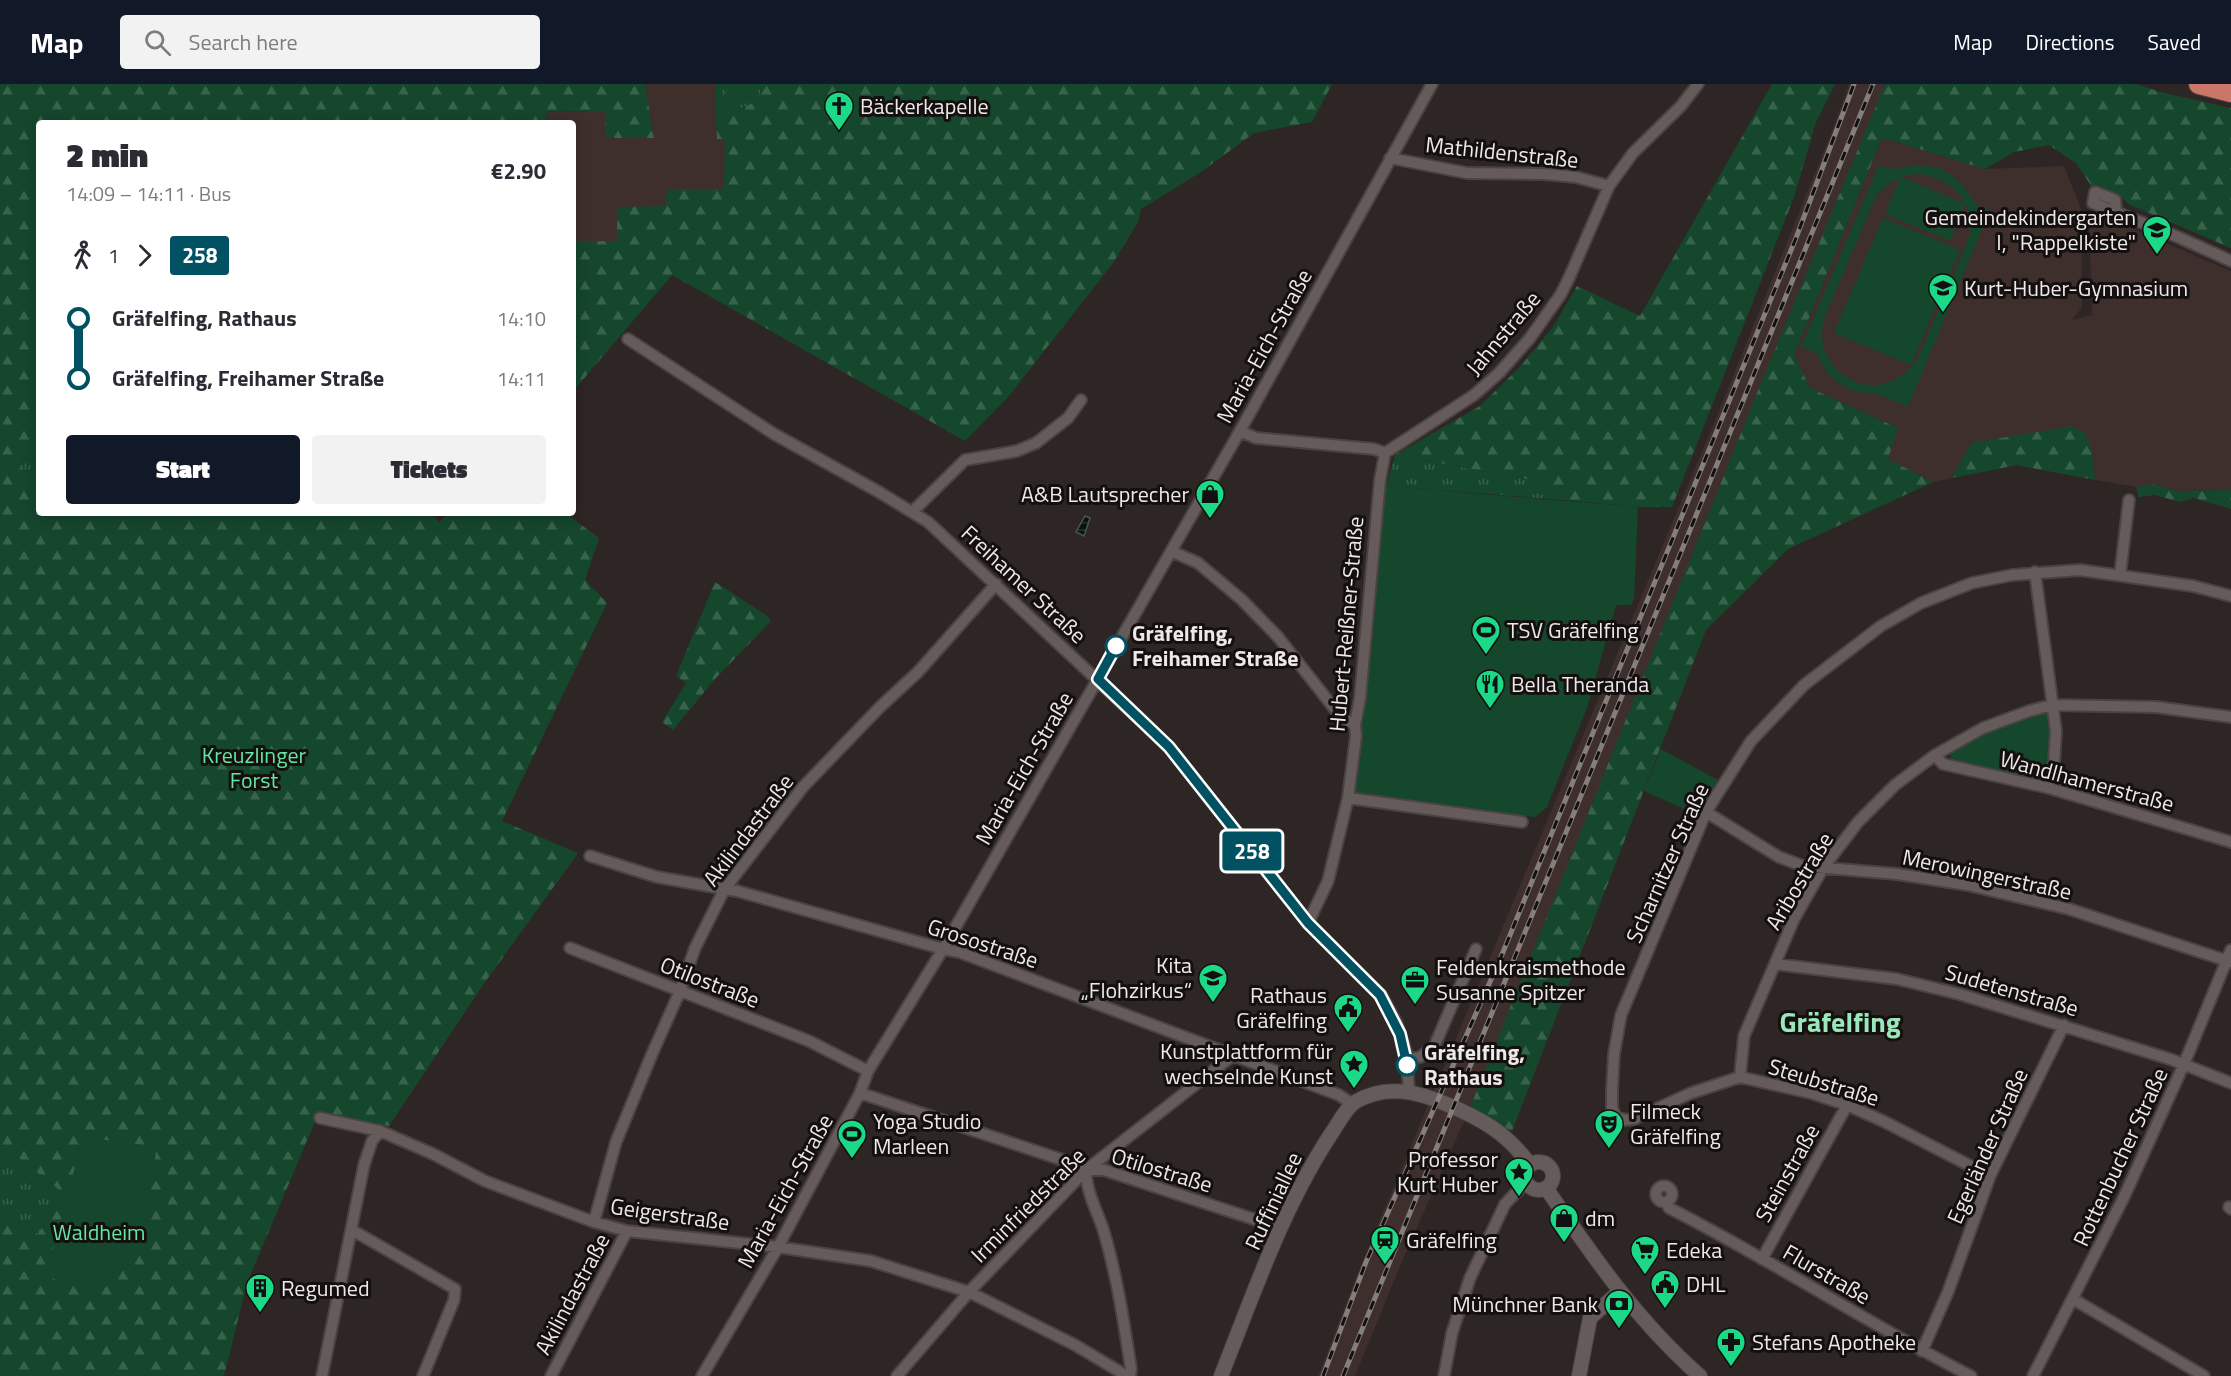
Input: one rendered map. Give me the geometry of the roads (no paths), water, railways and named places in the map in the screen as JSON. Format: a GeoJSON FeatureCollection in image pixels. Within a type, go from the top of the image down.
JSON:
{"type":"FeatureCollection","features":[{"type":"Feature","properties":{"kind":"highway"},"geometry":{"type":"LineString","coordinates":[[2199,84],[2231,92]]}},
{"type":"Feature","properties":{"kind":"street","name":"Maria-Eich-Straße"},"geometry":{"type":"LineString","coordinates":[[702,1376],[778,1247],[860,1093],[868,1071],[943,949],[1098,679],[1240,430],[1432,84]]}},
{"type":"Feature","properties":{"kind":"street","name":"Jahnstraße"},"geometry":{"type":"LineString","coordinates":[[1385,453],[1474,395],[1499,373],[1530,338],[1561,294],[1609,186],[1633,153],[1681,106],[1698,84]]}},
{"type":"Feature","properties":{"kind":"street","name":"Mathildenstraße"},"geometry":{"type":"LineString","coordinates":[[1390,158],[1467,173],[1565,176],[1609,186]]}},
{"type":"Feature","properties":{"kind":"street"},"geometry":{"type":"LineString","coordinates":[[2116,211],[2231,261]]}},
{"type":"Feature","properties":{"kind":"street","name":"Freihamer Straße"},"geometry":{"type":"LineString","coordinates":[[628,339],[774,434],[928,522],[1169,747],[1308,923],[1380,995],[1396,1022],[1407,1060],[1409,1091]]}},
{"type":"Feature","properties":{"kind":"street"},"geometry":{"type":"LineString","coordinates":[[912,512],[965,460],[1017,452],[1036,443],[1068,418],[1081,400]]}},
{"type":"Feature","properties":{"kind":"street"},"geometry":{"type":"LineString","coordinates":[[1240,430],[1256,438],[1374,449],[1385,453]]}},
{"type":"Feature","properties":{"kind":"street","name":"Hubert-Reißner-Straße"},"geometry":{"type":"LineString","coordinates":[[1308,923],[1328,881],[1348,798],[1360,698],[1380,480],[1385,453]]}},
{"type":"Feature","properties":{"kind":"street"},"geometry":{"type":"LineString","coordinates":[[2120,575],[2129,500]]}},
{"type":"Feature","properties":{"kind":"street"},"geometry":{"type":"LineString","coordinates":[[1171,551],[1198,563],[1242,600],[1278,637],[1341,717],[1355,725]]}},
{"type":"Feature","properties":{"kind":"street","name":"Scharnitzer Straße"},"geometry":{"type":"LineString","coordinates":[[1612,1108],[1614,1054],[1621,1015],[1706,813],[1751,741],[1786,703],[1826,667],[1881,626],[1921,603],[1972,583],[2035,572],[2080,570],[2193,586],[2231,596]]}},
{"type":"Feature","properties":{"kind":"street"},"geometry":{"type":"LineString","coordinates":[[2035,572],[2056,731],[2054,763],[2049,788]]}},
{"type":"Feature","properties":{"kind":"street","name":"Akilindastraße"},"geometry":{"type":"LineString","coordinates":[[594,1222],[616,1142],[680,991],[695,948],[723,890],[803,787],[926,664],[996,584]]}},
{"type":"Feature","properties":{"kind":"street","name":"Aribostraße"},"geometry":{"type":"LineString","coordinates":[[1740,1077],[1744,1036],[1794,919],[1823,868],[1858,822],[1895,785],[1935,755],[1983,728],[2052,705],[2156,707],[2231,717]]}},
{"type":"Feature","properties":{"kind":"street","name":"Wandlhamerstraße"},"geometry":{"type":"LineString","coordinates":[[1935,755],[1943,764],[2049,788],[2231,842]]}},
{"type":"Feature","properties":{"kind":"street"},"geometry":{"type":"LineString","coordinates":[[1348,798],[1522,822]]}},
{"type":"Feature","properties":{"kind":"street","name":"Merowingerstraße"},"geometry":{"type":"LineString","coordinates":[[1706,813],[1779,857],[1803,866],[1897,874],[1968,885],[2069,909],[2229,957]]}},
{"type":"Feature","properties":{"kind":"street","name":"Grosostraße"},"geometry":{"type":"LineString","coordinates":[[590,856],[657,877],[737,891],[959,952],[1339,1095],[1352,1104]]}},
{"type":"Feature","properties":{"kind":"street","name":"Otilostraße"},"geometry":{"type":"LineString","coordinates":[[570,948],[809,1041],[868,1071]]}},
{"type":"Feature","properties":{"kind":"street"},"geometry":{"type":"LineString","coordinates":[[1407,1060],[1420,1057],[1434,1047],[1476,949]]}},
{"type":"Feature","properties":{"kind":"street","name":"Rottenbucher Straße"},"geometry":{"type":"LineString","coordinates":[[2033,1376],[2120,1206],[2229,957]]}},
{"type":"Feature","properties":{"kind":"street","name":"Sudetenstraße"},"geometry":{"type":"LineString","coordinates":[[1775,964],[1897,979],[1959,994],[2184,1064],[2231,1083]]}},
{"type":"Feature","properties":{"kind":"street","name":"Egerländer Straße"},"geometry":{"type":"LineString","coordinates":[[1922,1351],[1948,1292],[1989,1176],[2064,1025]]}},
{"type":"Feature","properties":{"kind":"street","name":"Irminfriedstraße"},"geometry":{"type":"LineString","coordinates":[[897,1376],[969,1292],[1086,1170],[1232,1056]]}},
{"type":"Feature","properties":{"kind":"street","name":"Steubstraße"},"geometry":{"type":"LineString","coordinates":[[1612,1108],[1616,1117],[1625,1120],[1634,1119],[1691,1093],[1740,1077],[1811,1093],[1846,1105],[1883,1121],[1989,1176]]}},
{"type":"Feature","properties":{"kind":"street"},"geometry":{"type":"LineString","coordinates":[[1352,1104],[1373,1094],[1409,1091],[1462,1111],[1501,1133],[1512,1141],[1530,1165]]}},
{"type":"Feature","properties":{"kind":"street","name":"Otilostraße"},"geometry":{"type":"LineString","coordinates":[[860,1093],[1086,1170],[1104,1170],[1281,1228]]}},
{"type":"Feature","properties":{"kind":"street","name":"Ruffiniallee"},"geometry":{"type":"LineString","coordinates":[[1221,1376],[1281,1228],[1318,1154],[1352,1104]]}},
{"type":"Feature","properties":{"kind":"street","name":"Steinstraße"},"geometry":{"type":"LineString","coordinates":[[1762,1259],[1846,1105]]}},
{"type":"Feature","properties":{"kind":"street","name":"Geigerstraße"},"geometry":{"type":"LineString","coordinates":[[320,1118],[380,1131],[433,1154],[485,1181],[594,1222],[627,1231],[778,1247],[871,1261],[969,1292],[1075,1345],[1128,1376]]}},
{"type":"Feature","properties":{"kind":"street"},"geometry":{"type":"LineString","coordinates":[[322,1376],[364,1165],[372,1141],[380,1131]]}},
{"type":"Feature","properties":{"kind":"street"},"geometry":{"type":"LineString","coordinates":[[1543,1162],[1550,1168],[1552,1179],[1546,1188],[1537,1190],[1526,1182],[1525,1173],[1530,1165],[1543,1162]]}},
{"type":"Feature","properties":{"kind":"street"},"geometry":{"type":"LineString","coordinates":[[1086,1170],[1086,1184],[1104,1231],[1121,1300],[1131,1369],[1128,1376]]}},
{"type":"Feature","properties":{"kind":"street"},"geometry":{"type":"LineString","coordinates":[[1444,1376],[1452,1334],[1470,1278],[1504,1204],[1526,1182]]}},
{"type":"Feature","properties":{"kind":"street"},"geometry":{"type":"LineString","coordinates":[[1546,1188],[1620,1291],[1659,1338],[1700,1376]]}},
{"type":"Feature","properties":{"kind":"street","name":"Flurstraße"},"geometry":{"type":"LineString","coordinates":[[1666,1202],[1669,1208],[1922,1351],[1971,1376]]}},
{"type":"Feature","properties":{"kind":"street"},"geometry":{"type":"LineString","coordinates":[[352,1230],[455,1289],[454,1300],[423,1376]]}},
{"type":"Feature","properties":{"kind":"street","name":"Akilindastraße"},"geometry":{"type":"LineString","coordinates":[[551,1376],[627,1231]]}},
{"type":"Feature","properties":{"kind":"street"},"geometry":{"type":"LineString","coordinates":[[1579,1376],[1590,1318],[1620,1291]]}},
{"type":"Feature","properties":{"kind":"street"},"geometry":{"type":"LineString","coordinates":[[2073,1299],[2204,1376]]}},
{"type":"Feature","properties":{"kind":"railway"},"geometry":{"type":"LineString","coordinates":[[1323,1376],[1366,1262],[1501,957],[1796,238],[1854,84]]}},
{"type":"Feature","properties":{"kind":"railway"},"geometry":{"type":"LineString","coordinates":[[1343,1376],[1873,84]]}},
{"type":"Feature","properties":{"kind":"place","name":"Bäckerkapelle"},"geometry":{"type":"Point","coordinates":[839,132]}},
{"type":"Feature","properties":{"kind":"place","name":"Gemeindekindergarten I, \"Rappelkiste\""},"geometry":{"type":"Point","coordinates":[2157,256]}},
{"type":"Feature","properties":{"kind":"place","name":"Kurt-Huber-Gymnasium"},"geometry":{"type":"Point","coordinates":[1943,314]}},
{"type":"Feature","properties":{"kind":"place","name":"A&B Lautsprecher"},"geometry":{"type":"Point","coordinates":[1210,520]}},
{"type":"Feature","properties":{"kind":"place","name":"Gräfelfing, Freihamer Straße"},"geometry":{"type":"Point","coordinates":[1116,646]}},
{"type":"Feature","properties":{"kind":"place","name":"TSV Gräfelfing"},"geometry":{"type":"Point","coordinates":[1486,656]}},
{"type":"Feature","properties":{"kind":"place","name":"Bella Theranda"},"geometry":{"type":"Point","coordinates":[1490,710]}},
{"type":"Feature","properties":{"kind":"place","name":"Kita „Flohzirkus“"},"geometry":{"type":"Point","coordinates":[1213,1004]}},
{"type":"Feature","properties":{"kind":"place","name":"Feldenkraismethode Susanne Spitzer"},"geometry":{"type":"Point","coordinates":[1415,1006]}},
{"type":"Feature","properties":{"kind":"place","name":"Rathaus Gräfelfing"},"geometry":{"type":"Point","coordinates":[1348,1034]}},
{"type":"Feature","properties":{"kind":"place","name":"Gräfelfing, Rathaus"},"geometry":{"type":"Point","coordinates":[1407,1065]}},
{"type":"Feature","properties":{"kind":"place","name":"Kunstplattform für wechselnde Kunst"},"geometry":{"type":"Point","coordinates":[1354,1090]}},
{"type":"Feature","properties":{"kind":"place","name":"Filmeck Gräfelfing"},"geometry":{"type":"Point","coordinates":[1609,1150]}},
{"type":"Feature","properties":{"kind":"place","name":"Yoga Studio Marleen"},"geometry":{"type":"Point","coordinates":[852,1160]}},
{"type":"Feature","properties":{"kind":"place","name":"Professor Kurt Huber"},"geometry":{"type":"Point","coordinates":[1519,1198]}},
{"type":"Feature","properties":{"kind":"place","name":"dm"},"geometry":{"type":"Point","coordinates":[1564,1244]}},
{"type":"Feature","properties":{"kind":"place","name":"Gräfelfing"},"geometry":{"type":"Point","coordinates":[1385,1266]}},
{"type":"Feature","properties":{"kind":"place","name":"Edeka"},"geometry":{"type":"Point","coordinates":[1645,1276]}},
{"type":"Feature","properties":{"kind":"place","name":"DHL"},"geometry":{"type":"Point","coordinates":[1665,1310]}},
{"type":"Feature","properties":{"kind":"place","name":"Regumed"},"geometry":{"type":"Point","coordinates":[260,1314]}},
{"type":"Feature","properties":{"kind":"place","name":"Münchner Bank"},"geometry":{"type":"Point","coordinates":[1619,1330]}},
{"type":"Feature","properties":{"kind":"place","name":"Stefans Apotheke"},"geometry":{"type":"Point","coordinates":[1731,1368]}},
{"type":"Feature","properties":{"kind":"district","name":"Gräfelfing"},"geometry":{"type":"Point","coordinates":[1840,1021]}},
{"type":"Feature","properties":{"kind":"park label","name":"Kreuzlinger Forst"},"geometry":{"type":"Point","coordinates":[254,768]}},
{"type":"Feature","properties":{"kind":"park label","name":"Waldheim"},"geometry":{"type":"Point","coordinates":[99,1232]}}]}
